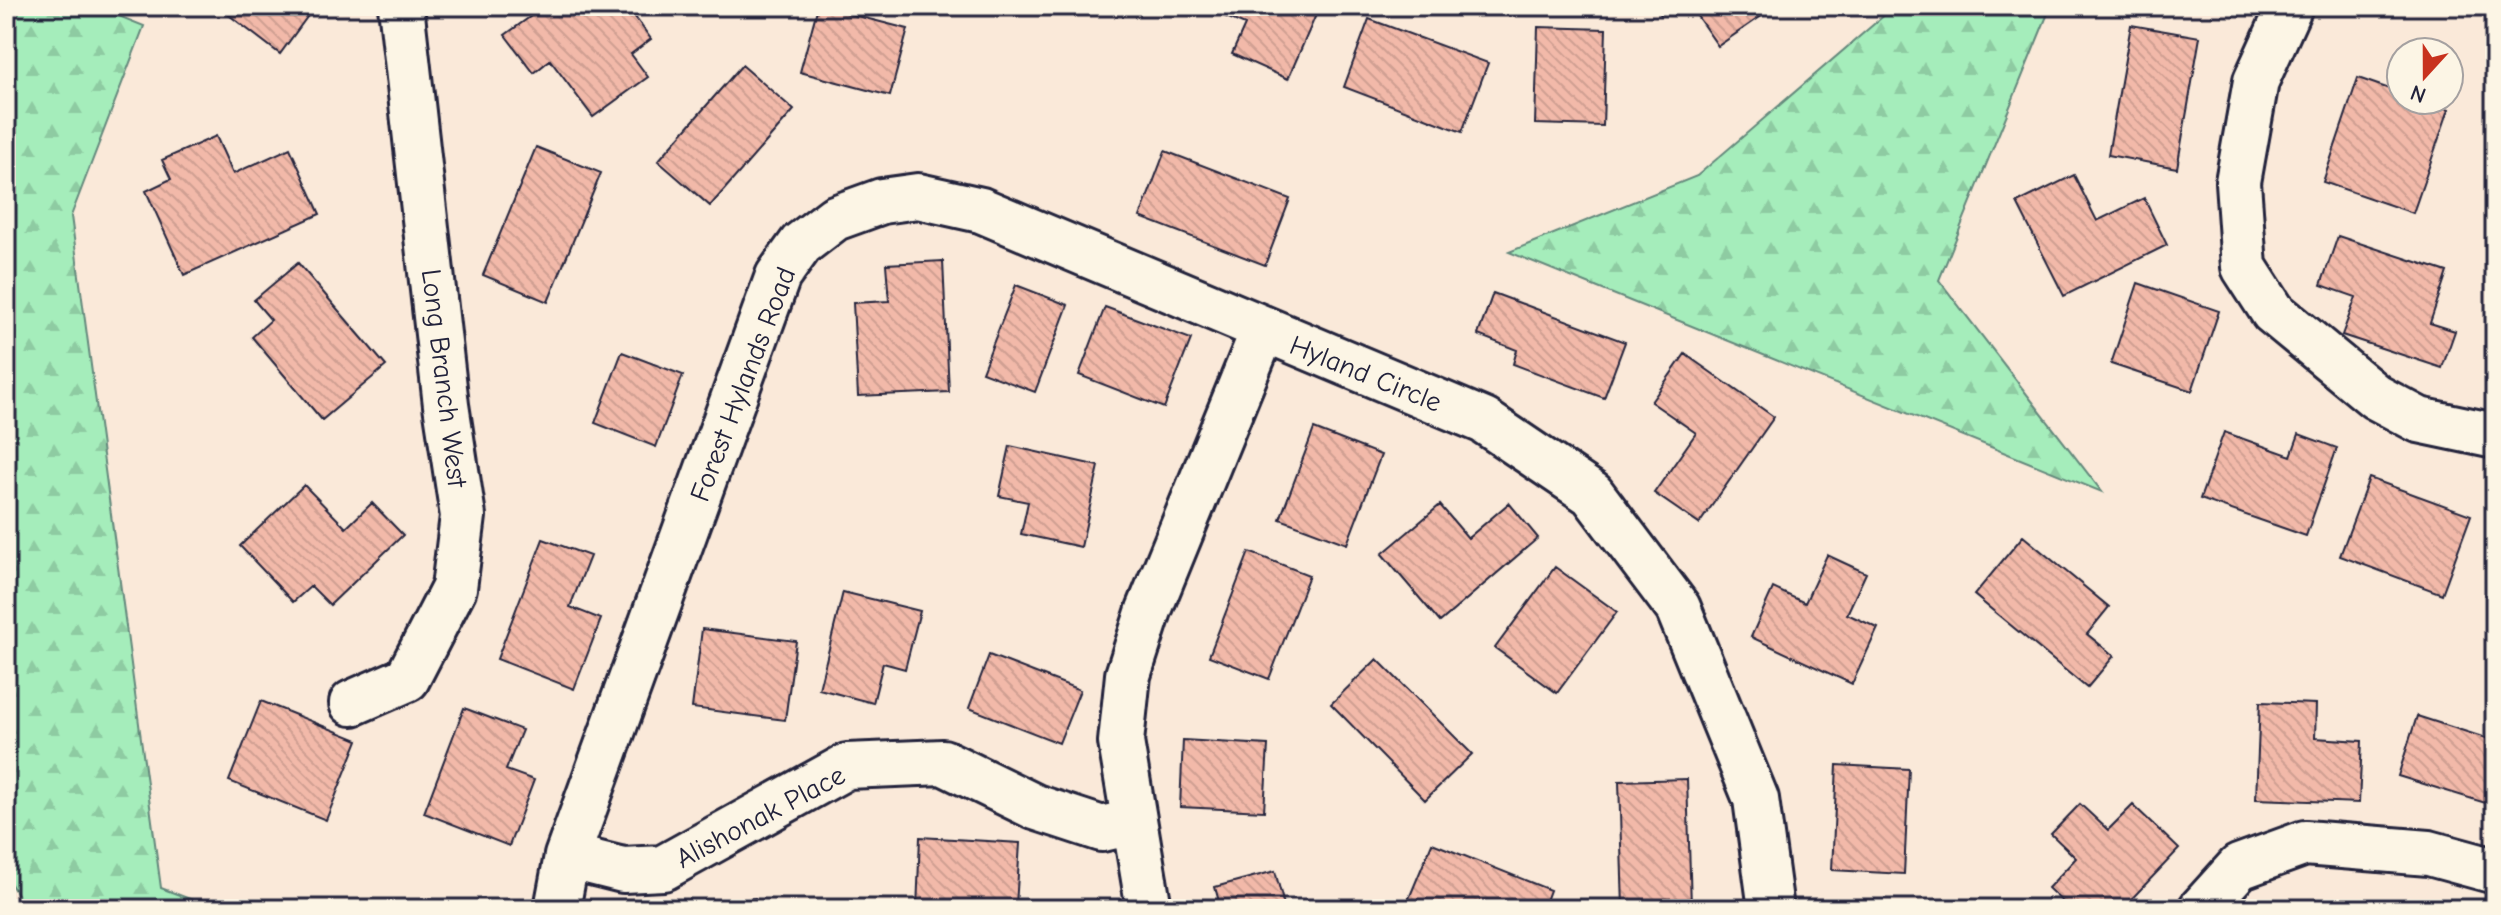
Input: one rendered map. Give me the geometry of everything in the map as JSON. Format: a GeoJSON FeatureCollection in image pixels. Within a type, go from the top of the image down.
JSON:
{"type":"FeatureCollection","features":[{"type":"Feature","properties":{"kind":"street","name":"Long Branch West"},"geometry":{"type":"LineString","coordinates":[[352,703],[407,679],[454,588],[463,516],[446,405],[401,6]]}},
{"type":"Feature","properties":{"kind":"street"},"geometry":{"type":"LineString","coordinates":[[2290,6],[2256,81],[2238,182],[2244,267],[2273,312],[2390,406],[2419,420],[2495,436]]}},
{"type":"Feature","properties":{"kind":"street","name":"Forest Hylands Road"},"geometry":{"type":"LineString","coordinates":[[557,909],[567,856],[778,276],[801,244],[835,218],[882,201],[918,196],[981,210],[1263,331]]}},
{"type":"Feature","properties":{"kind":"street","name":"Hyland Circle"},"geometry":{"type":"LineString","coordinates":[[1149,909],[1121,742],[1128,675],[1149,610],[1263,331],[1484,421],[1592,494],[1678,608],[1756,799],[1771,909]]}},
{"type":"Feature","properties":{"kind":"street","name":"Alishonak Place"},"geometry":{"type":"LineString","coordinates":[[567,856],[623,870],[663,868],[847,766],[873,764],[943,762],[1048,812],[1102,829],[1132,822]]}},
{"type":"Feature","properties":{"kind":"street"},"geometry":{"type":"LineString","coordinates":[[2201,909],[2239,867],[2305,843],[2429,853],[2495,871]]}},
{"type":"Feature","properties":{"kind":"green space"},"geometry":{"type":"Polygon","coordinates":[[[6,6],[94,6],[144,26],[71,216],[161,888],[216,909],[26,909],[6,876],[6,6]]]}},
{"type":"Feature","properties":{"kind":"green space"},"geometry":{"type":"Polygon","coordinates":[[[1895,6],[2051,6],[1939,280],[2102,492],[1509,252],[1697,176],[1895,6]]]}},
{"type":"Feature","properties":{"kind":"building"},"geometry":{"type":"Polygon","coordinates":[[[217,6],[315,6],[280,54],[217,6]]]}},
{"type":"Feature","properties":{"kind":"building"},"geometry":{"type":"Polygon","coordinates":[[[545,6],[627,6],[651,39],[631,54],[648,77],[593,117],[550,60],[534,73],[505,35],[545,6]]]}},
{"type":"Feature","properties":{"kind":"building"},"geometry":{"type":"Polygon","coordinates":[[[818,6],[908,29],[890,96],[800,72],[818,6]]]}},
{"type":"Feature","properties":{"kind":"building"},"geometry":{"type":"Polygon","coordinates":[[[1201,6],[1319,8],[1288,79],[1232,54],[1245,25],[1201,6]]]}},
{"type":"Feature","properties":{"kind":"building"},"geometry":{"type":"Polygon","coordinates":[[[1654,6],[1675,6],[1661,15],[1654,6]]]}},
{"type":"Feature","properties":{"kind":"building"},"geometry":{"type":"Polygon","coordinates":[[[1690,6],[1776,6],[1718,46],[1690,6]]]}},
{"type":"Feature","properties":{"kind":"building"},"geometry":{"type":"Polygon","coordinates":[[[1369,19],[1488,63],[1462,132],[1344,87],[1369,19]]]}},
{"type":"Feature","properties":{"kind":"building"},"geometry":{"type":"Polygon","coordinates":[[[2131,25],[2200,37],[2177,168],[2108,155],[2131,25]]]}},
{"type":"Feature","properties":{"kind":"building"},"geometry":{"type":"Polygon","coordinates":[[[1538,27],[1606,29],[1603,126],[1535,124],[1538,27]]]}},
{"type":"Feature","properties":{"kind":"building"},"geometry":{"type":"Polygon","coordinates":[[[742,65],[794,110],[710,206],[658,161],[742,65]]]}},
{"type":"Feature","properties":{"kind":"building"},"geometry":{"type":"Polygon","coordinates":[[[2358,78],[2385,87],[2385,116],[2447,116],[2413,213],[2323,182],[2358,78]]]}},
{"type":"Feature","properties":{"kind":"building"},"geometry":{"type":"Polygon","coordinates":[[[216,136],[233,174],[290,148],[320,214],[184,275],[146,191],[171,179],[162,160],[216,136]]]}},
{"type":"Feature","properties":{"kind":"building"},"geometry":{"type":"Polygon","coordinates":[[[536,147],[601,173],[548,302],[483,275],[536,147]]]}},
{"type":"Feature","properties":{"kind":"building"},"geometry":{"type":"Polygon","coordinates":[[[1165,151],[1290,199],[1265,265],[1140,217],[1165,151]]]}},
{"type":"Feature","properties":{"kind":"building"},"geometry":{"type":"Polygon","coordinates":[[[2074,175],[2097,221],[2144,198],[2167,245],[2064,296],[2017,203],[2074,175]]]}},
{"type":"Feature","properties":{"kind":"building"},"geometry":{"type":"Polygon","coordinates":[[[2338,236],[2447,272],[2430,323],[2455,331],[2442,368],[2342,335],[2356,297],[2321,285],[2338,236]]]}},
{"type":"Feature","properties":{"kind":"building"},"geometry":{"type":"Polygon","coordinates":[[[943,261],[949,392],[858,396],[853,303],[889,301],[886,264],[943,261]]]}},
{"type":"Feature","properties":{"kind":"building"},"geometry":{"type":"Polygon","coordinates":[[[298,263],[386,366],[322,420],[252,337],[271,320],[254,300],[298,263]]]}},
{"type":"Feature","properties":{"kind":"building"},"geometry":{"type":"Polygon","coordinates":[[[2138,283],[2219,311],[2192,391],[2111,364],[2138,283]]]}},
{"type":"Feature","properties":{"kind":"building"},"geometry":{"type":"Polygon","coordinates":[[[1016,285],[1068,305],[1035,392],[982,372],[1016,285]]]}},
{"type":"Feature","properties":{"kind":"building"},"geometry":{"type":"Polygon","coordinates":[[[1493,293],[1625,342],[1604,398],[1513,364],[1517,350],[1478,335],[1493,293]]]}},
{"type":"Feature","properties":{"kind":"building"},"geometry":{"type":"Polygon","coordinates":[[[1105,307],[1191,339],[1164,408],[1079,375],[1105,307]]]}},
{"type":"Feature","properties":{"kind":"building"},"geometry":{"type":"Polygon","coordinates":[[[622,352],[683,375],[656,447],[595,423],[622,352]]]}},
{"type":"Feature","properties":{"kind":"building"},"geometry":{"type":"Polygon","coordinates":[[[1685,354],[1774,417],[1699,524],[1654,493],[1696,433],[1651,402],[1685,354]]]}},
{"type":"Feature","properties":{"kind":"building"},"geometry":{"type":"Polygon","coordinates":[[[1314,429],[1381,455],[1347,544],[1280,519],[1314,429]]]}},
{"type":"Feature","properties":{"kind":"building"},"geometry":{"type":"Polygon","coordinates":[[[2224,432],[2291,456],[2299,434],[2337,448],[2306,536],[2200,499],[2224,432]]]}},
{"type":"Feature","properties":{"kind":"building"},"geometry":{"type":"Polygon","coordinates":[[[1010,446],[1099,466],[1081,547],[1021,534],[1028,502],[999,496],[1010,446]]]}},
{"type":"Feature","properties":{"kind":"building"},"geometry":{"type":"Polygon","coordinates":[[[2369,478],[2471,515],[2442,594],[2340,556],[2369,478]]]}},
{"type":"Feature","properties":{"kind":"building"},"geometry":{"type":"Polygon","coordinates":[[[304,485],[346,528],[372,503],[403,535],[330,605],[311,586],[293,602],[240,546],[304,485]]]}},
{"type":"Feature","properties":{"kind":"building"},"geometry":{"type":"Polygon","coordinates":[[[1509,503],[1538,538],[1440,622],[1382,554],[1440,505],[1468,538],[1509,503]]]}},
{"type":"Feature","properties":{"kind":"building"},"geometry":{"type":"Polygon","coordinates":[[[2023,536],[2109,607],[2087,634],[2114,656],[2087,688],[1974,595],[2023,536]]]}},
{"type":"Feature","properties":{"kind":"building"},"geometry":{"type":"Polygon","coordinates":[[[543,539],[590,556],[570,607],[601,619],[574,689],[497,659],[543,539]]]}},
{"type":"Feature","properties":{"kind":"building"},"geometry":{"type":"Polygon","coordinates":[[[1249,552],[1309,575],[1269,679],[1209,656],[1249,552]]]}},
{"type":"Feature","properties":{"kind":"building"},"geometry":{"type":"Polygon","coordinates":[[[1827,555],[1866,573],[1847,614],[1878,628],[1852,684],[1751,637],[1773,588],[1805,603],[1827,555]]]}},
{"type":"Feature","properties":{"kind":"building"},"geometry":{"type":"Polygon","coordinates":[[[2495,558],[2495,585],[2486,581],[2495,558]]]}},
{"type":"Feature","properties":{"kind":"building"},"geometry":{"type":"Polygon","coordinates":[[[1555,567],[1617,612],[1557,693],[1495,648],[1555,567]]]}},
{"type":"Feature","properties":{"kind":"building"},"geometry":{"type":"Polygon","coordinates":[[[843,592],[920,611],[905,669],[883,663],[873,703],[819,689],[843,592]]]}},
{"type":"Feature","properties":{"kind":"building"},"geometry":{"type":"Polygon","coordinates":[[[702,629],[796,641],[785,720],[692,708],[702,629]]]}},
{"type":"Feature","properties":{"kind":"building"},"geometry":{"type":"Polygon","coordinates":[[[989,655],[1080,690],[1059,743],[969,708],[989,655]]]}},
{"type":"Feature","properties":{"kind":"building"},"geometry":{"type":"Polygon","coordinates":[[[1377,659],[1472,754],[1425,800],[1331,704],[1377,659]]]}},
{"type":"Feature","properties":{"kind":"building"},"geometry":{"type":"Polygon","coordinates":[[[261,701],[358,740],[326,820],[229,781],[261,701]]]}},
{"type":"Feature","properties":{"kind":"building"},"geometry":{"type":"Polygon","coordinates":[[[2260,702],[2316,704],[2315,738],[2362,741],[2359,803],[2256,799],[2260,702]]]}},
{"type":"Feature","properties":{"kind":"building"},"geometry":{"type":"Polygon","coordinates":[[[464,708],[522,730],[506,770],[534,780],[509,846],[424,813],[464,708]]]}},
{"type":"Feature","properties":{"kind":"building"},"geometry":{"type":"Polygon","coordinates":[[[2417,716],[2495,741],[2495,806],[2398,776],[2417,716]]]}},
{"type":"Feature","properties":{"kind":"building"},"geometry":{"type":"Polygon","coordinates":[[[1183,740],[1268,745],[1264,811],[1180,807],[1183,740]]]}},
{"type":"Feature","properties":{"kind":"building"},"geometry":{"type":"Polygon","coordinates":[[[1837,765],[1909,769],[1904,874],[1832,870],[1837,765]]]}},
{"type":"Feature","properties":{"kind":"building"},"geometry":{"type":"Polygon","coordinates":[[[1687,779],[1691,906],[1623,908],[1619,781],[1687,779]]]}},
{"type":"Feature","properties":{"kind":"building"},"geometry":{"type":"Polygon","coordinates":[[[2080,804],[2108,830],[2133,805],[2179,849],[2122,909],[2070,909],[2048,888],[2076,858],[2051,834],[2080,804]]]}},
{"type":"Feature","properties":{"kind":"building"},"geometry":{"type":"Polygon","coordinates":[[[920,837],[1020,843],[1016,906],[949,902],[949,909],[917,909],[920,837]]]}},
{"type":"Feature","properties":{"kind":"building"},"geometry":{"type":"Polygon","coordinates":[[[1432,843],[1550,890],[1543,909],[1405,908],[1432,843]]]}},
{"type":"Feature","properties":{"kind":"building"},"geometry":{"type":"Polygon","coordinates":[[[1275,871],[1285,909],[1221,909],[1215,887],[1275,871]]]}},
{"type":"Feature","properties":{"kind":"building"},"geometry":{"type":"Polygon","coordinates":[[[755,898],[757,909],[696,909],[695,905],[755,898]]]}},
{"type":"Feature","properties":{"kind":"building"},"geometry":{"type":"Polygon","coordinates":[[[390,901],[435,909],[389,909],[390,901]]]}}]}
